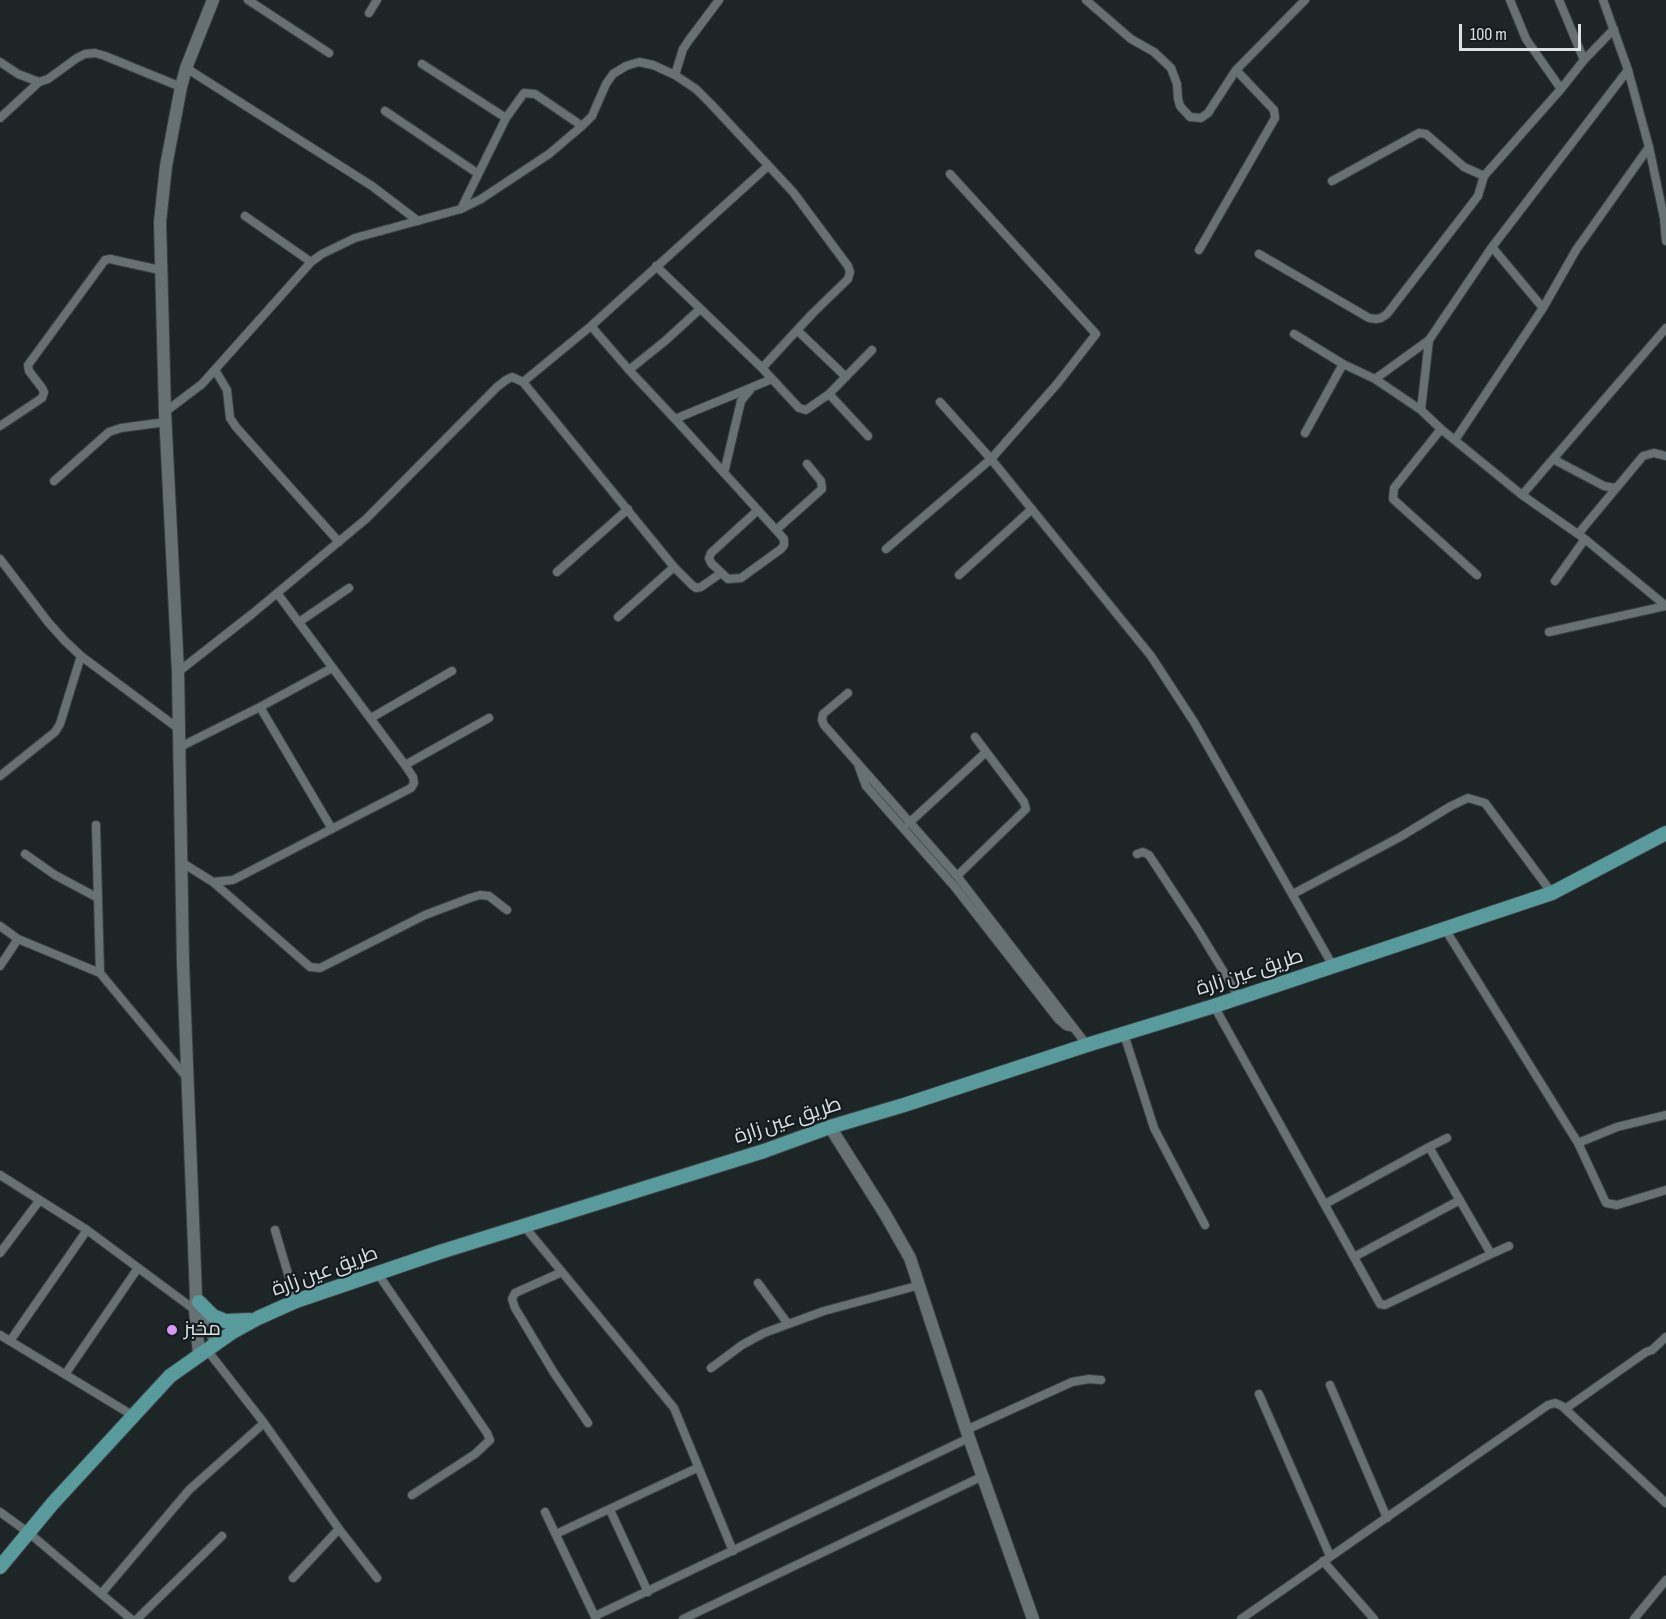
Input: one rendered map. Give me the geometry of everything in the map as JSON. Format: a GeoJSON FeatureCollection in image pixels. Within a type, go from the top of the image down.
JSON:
{"type":"FeatureCollection","features":[{"type":"Feature","properties":{"kind":"main road","name":"طريق عين زارة"},"geometry":{"type":"LineString","coordinates":[[0,1567],[53,1503],[170,1376],[207,1349],[258,1318],[296,1301],[830,1127],[1214,1006],[1552,893],[1666,833]]}},
{"type":"Feature","properties":{"kind":"main road"},"geometry":{"type":"LineString","coordinates":[[196,1303],[213,1316],[225,1321],[248,1321],[258,1318]]}},
{"type":"Feature","properties":{"kind":"street"},"geometry":{"type":"LineString","coordinates":[[213,0],[186,68],[181,87],[166,166],[160,222],[160,270],[178,672],[181,862],[196,1303],[207,1349],[377,1578]]}},
{"type":"Feature","properties":{"kind":"street"},"geometry":{"type":"LineString","coordinates":[[248,0],[329,53]]}},
{"type":"Feature","properties":{"kind":"street"},"geometry":{"type":"LineString","coordinates":[[369,13],[377,0]]}},
{"type":"Feature","properties":{"kind":"street"},"geometry":{"type":"LineString","coordinates":[[675,75],[688,40],[719,0]]}},
{"type":"Feature","properties":{"kind":"street"},"geometry":{"type":"LineString","coordinates":[[1086,0],[1131,39],[1154,52],[1171,68],[1178,84],[1180,106],[1190,117],[1202,118],[1208,113],[1236,70],[1305,0]]}},
{"type":"Feature","properties":{"kind":"street"},"geometry":{"type":"LineString","coordinates":[[1510,0],[1526,39],[1561,89]]}},
{"type":"Feature","properties":{"kind":"street"},"geometry":{"type":"LineString","coordinates":[[1559,0],[1584,60]]}},
{"type":"Feature","properties":{"kind":"street"},"geometry":{"type":"LineString","coordinates":[[1604,0],[1628,70],[1649,147],[1664,218],[1666,242]]}},
{"type":"Feature","properties":{"kind":"street"},"geometry":{"type":"LineString","coordinates":[[1259,254],[1369,318],[1376,320],[1381,318],[1387,314],[1478,196],[1484,176],[1584,60],[1614,29]]}},
{"type":"Feature","properties":{"kind":"street"},"geometry":{"type":"LineString","coordinates":[[0,118],[39,82],[48,79],[76,58],[86,54],[94,53],[105,56],[181,87]]}},
{"type":"Feature","properties":{"kind":"street"},"geometry":{"type":"LineString","coordinates":[[0,62],[18,74],[39,82]]}},
{"type":"Feature","properties":{"kind":"street"},"geometry":{"type":"LineString","coordinates":[[54,481],[109,432],[166,417],[215,370],[311,262],[322,254],[347,241],[461,209],[481,200],[549,154],[582,126],[592,116],[610,79],[626,66],[639,62],[653,65],[675,75],[696,89],[805,206],[844,258],[850,272],[848,279],[762,368]]}},
{"type":"Feature","properties":{"kind":"street"},"geometry":{"type":"LineString","coordinates":[[422,64],[506,118]]}},
{"type":"Feature","properties":{"kind":"street"},"geometry":{"type":"LineString","coordinates":[[186,68],[372,186],[418,220]]}},
{"type":"Feature","properties":{"kind":"street"},"geometry":{"type":"LineString","coordinates":[[1199,250],[1275,118],[1274,110],[1236,70]]}},
{"type":"Feature","properties":{"kind":"street"},"geometry":{"type":"LineString","coordinates":[[1375,379],[1429,340],[1492,247],[1628,70]]}},
{"type":"Feature","properties":{"kind":"street"},"geometry":{"type":"LineString","coordinates":[[461,209],[506,118],[524,93],[535,94],[582,126]]}},
{"type":"Feature","properties":{"kind":"street"},"geometry":{"type":"LineString","coordinates":[[385,111],[477,173]]}},
{"type":"Feature","properties":{"kind":"street"},"geometry":{"type":"LineString","coordinates":[[1332,181],[1419,133],[1426,134],[1464,167],[1484,176]]}},
{"type":"Feature","properties":{"kind":"street"},"geometry":{"type":"LineString","coordinates":[[1455,440],[1543,308],[1576,250],[1649,147]]}},
{"type":"Feature","properties":{"kind":"street"},"geometry":{"type":"LineString","coordinates":[[523,382],[591,326],[768,166]]}},
{"type":"Feature","properties":{"kind":"street"},"geometry":{"type":"LineString","coordinates":[[885,549],[991,459],[1057,384],[1096,334],[950,174]]}},
{"type":"Feature","properties":{"kind":"street"},"geometry":{"type":"LineString","coordinates":[[245,216],[311,262]]}},
{"type":"Feature","properties":{"kind":"street"},"geometry":{"type":"LineString","coordinates":[[1492,247],[1543,308]]}},
{"type":"Feature","properties":{"kind":"street"},"geometry":{"type":"LineString","coordinates":[[0,426],[42,398],[44,392],[28,365],[105,260],[110,259],[160,270]]}},
{"type":"Feature","properties":{"kind":"street"},"geometry":{"type":"LineString","coordinates":[[656,266],[762,368],[799,408],[806,410],[829,394],[872,350]]}},
{"type":"Feature","properties":{"kind":"street"},"geometry":{"type":"LineString","coordinates":[[629,370],[699,309]]}},
{"type":"Feature","properties":{"kind":"street"},"geometry":{"type":"LineString","coordinates":[[591,326],[629,370],[675,419],[758,510],[784,539],[781,549],[741,578],[728,579],[711,563],[709,558],[711,553],[758,510]]}},
{"type":"Feature","properties":{"kind":"street"},"geometry":{"type":"LineString","coordinates":[[1522,495],[1666,327]]}},
{"type":"Feature","properties":{"kind":"street"},"geometry":{"type":"LineString","coordinates":[[798,331],[846,377]]}},
{"type":"Feature","properties":{"kind":"street"},"geometry":{"type":"LineString","coordinates":[[1294,334],[1342,364],[1375,379],[1420,410],[1522,495],[1581,537],[1666,606]]}},
{"type":"Feature","properties":{"kind":"street"},"geometry":{"type":"LineString","coordinates":[[1420,410],[1429,340]]}},
{"type":"Feature","properties":{"kind":"street"},"geometry":{"type":"LineString","coordinates":[[1305,433],[1342,364]]}},
{"type":"Feature","properties":{"kind":"street"},"geometry":{"type":"LineString","coordinates":[[215,370],[226,390],[230,418],[236,427],[339,542]]}},
{"type":"Feature","properties":{"kind":"street"},"geometry":{"type":"LineString","coordinates":[[178,672],[339,542],[391,495],[497,387],[513,377],[523,382],[674,567],[696,588],[701,588],[721,573]]}},
{"type":"Feature","properties":{"kind":"street"},"geometry":{"type":"LineString","coordinates":[[675,419],[772,379]]}},
{"type":"Feature","properties":{"kind":"street"},"geometry":{"type":"LineString","coordinates":[[724,473],[741,401],[751,389]]}},
{"type":"Feature","properties":{"kind":"street"},"geometry":{"type":"LineString","coordinates":[[829,394],[868,436]]}},
{"type":"Feature","properties":{"kind":"street"},"geometry":{"type":"LineString","coordinates":[[940,402],[991,459],[1151,656],[1176,692],[1333,966]]}},
{"type":"Feature","properties":{"kind":"street"},"geometry":{"type":"LineString","coordinates":[[1441,429],[1394,488],[1393,499],[1477,575]]}},
{"type":"Feature","properties":{"kind":"street"},"geometry":{"type":"LineString","coordinates":[[1555,580],[1615,488],[1643,456],[1654,453],[1666,456]]}},
{"type":"Feature","properties":{"kind":"street"},"geometry":{"type":"LineString","coordinates":[[1553,459],[1604,486],[1615,488]]}},
{"type":"Feature","properties":{"kind":"street"},"geometry":{"type":"LineString","coordinates":[[776,530],[822,489],[821,481],[807,464]]}},
{"type":"Feature","properties":{"kind":"street"},"geometry":{"type":"LineString","coordinates":[[557,572],[628,509]]}},
{"type":"Feature","properties":{"kind":"street"},"geometry":{"type":"LineString","coordinates":[[959,575],[1032,509]]}},
{"type":"Feature","properties":{"kind":"street"},"geometry":{"type":"LineString","coordinates":[[0,559],[48,622],[81,656],[179,729]]}},
{"type":"Feature","properties":{"kind":"street"},"geometry":{"type":"LineString","coordinates":[[618,617],[674,567]]}},
{"type":"Feature","properties":{"kind":"street"},"geometry":{"type":"LineString","coordinates":[[299,622],[349,588]]}},
{"type":"Feature","properties":{"kind":"street"},"geometry":{"type":"LineString","coordinates":[[213,882],[233,880],[411,788],[414,783],[405,765],[277,593]]}},
{"type":"Feature","properties":{"kind":"street"},"geometry":{"type":"LineString","coordinates":[[1549,632],[1666,606]]}},
{"type":"Feature","properties":{"kind":"street"},"geometry":{"type":"LineString","coordinates":[[0,776],[55,732],[60,724],[81,656]]}},
{"type":"Feature","properties":{"kind":"street"},"geometry":{"type":"LineString","coordinates":[[180,747],[332,668]]}},
{"type":"Feature","properties":{"kind":"street"},"geometry":{"type":"LineString","coordinates":[[371,718],[452,671]]}},
{"type":"Feature","properties":{"kind":"street"},"geometry":{"type":"LineString","coordinates":[[848,693],[823,714],[822,720],[957,876],[1087,1045]]}},
{"type":"Feature","properties":{"kind":"street"},"geometry":{"type":"LineString","coordinates":[[260,707],[332,829]]}},
{"type":"Feature","properties":{"kind":"street"},"geometry":{"type":"LineString","coordinates":[[405,765],[489,718]]}},
{"type":"Feature","properties":{"kind":"street"},"geometry":{"type":"LineString","coordinates":[[957,876],[1026,809],[1024,802],[975,737]]}},
{"type":"Feature","properties":{"kind":"street"},"geometry":{"type":"LineString","coordinates":[[909,823],[985,753]]}},
{"type":"Feature","properties":{"kind":"street"},"geometry":{"type":"LineString","coordinates":[[858,764],[866,786],[954,886],[1058,1019],[1066,1026],[1074,1028]]}},
{"type":"Feature","properties":{"kind":"street"},"geometry":{"type":"LineString","coordinates":[[1293,894],[1468,798],[1485,803],[1552,893]]}},
{"type":"Feature","properties":{"kind":"street"},"geometry":{"type":"LineString","coordinates":[[96,825],[100,973]]}},
{"type":"Feature","properties":{"kind":"street"},"geometry":{"type":"LineString","coordinates":[[1137,854],[1143,852],[1149,855],[1239,997]]}},
{"type":"Feature","properties":{"kind":"street"},"geometry":{"type":"LineString","coordinates":[[25,854],[55,875],[98,898]]}},
{"type":"Feature","properties":{"kind":"street"},"geometry":{"type":"LineString","coordinates":[[181,862],[213,882],[310,967],[320,968],[425,915],[480,895],[489,896],[507,910]]}},
{"type":"Feature","properties":{"kind":"street"},"geometry":{"type":"LineString","coordinates":[[0,926],[18,939],[100,973],[188,1079]]}},
{"type":"Feature","properties":{"kind":"street"},"geometry":{"type":"LineString","coordinates":[[1445,929],[1578,1143],[1606,1203],[1617,1205],[1666,1190]]}},
{"type":"Feature","properties":{"kind":"street"},"geometry":{"type":"LineString","coordinates":[[0,966],[18,939]]}},
{"type":"Feature","properties":{"kind":"street"},"geometry":{"type":"LineString","coordinates":[[1214,1006],[1353,1257],[1383,1305],[1509,1246]]}},
{"type":"Feature","properties":{"kind":"street"},"geometry":{"type":"LineString","coordinates":[[1124,1034],[1154,1128],[1205,1225]]}},
{"type":"Feature","properties":{"kind":"street"},"geometry":{"type":"LineString","coordinates":[[1578,1143],[1617,1127],[1666,1115]]}},
{"type":"Feature","properties":{"kind":"street"},"geometry":{"type":"LineString","coordinates":[[830,1127],[910,1258],[968,1434],[1033,1619]]}},
{"type":"Feature","properties":{"kind":"street"},"geometry":{"type":"LineString","coordinates":[[1325,1204],[1447,1138]]}},
{"type":"Feature","properties":{"kind":"street"},"geometry":{"type":"LineString","coordinates":[[1429,1147],[1491,1254]]}},
{"type":"Feature","properties":{"kind":"street"},"geometry":{"type":"LineString","coordinates":[[0,1175],[87,1230],[138,1268],[196,1303],[207,1349]]}},
{"type":"Feature","properties":{"kind":"street"},"geometry":{"type":"LineString","coordinates":[[1353,1257],[1460,1200]]}},
{"type":"Feature","properties":{"kind":"street"},"geometry":{"type":"LineString","coordinates":[[0,1253],[39,1201]]}},
{"type":"Feature","properties":{"kind":"street"},"geometry":{"type":"LineString","coordinates":[[524,1226],[674,1408],[733,1551]]}},
{"type":"Feature","properties":{"kind":"street"},"geometry":{"type":"LineString","coordinates":[[10,1341],[87,1230]]}},
{"type":"Feature","properties":{"kind":"street"},"geometry":{"type":"LineString","coordinates":[[275,1230],[296,1301]]}},
{"type":"Feature","properties":{"kind":"street"},"geometry":{"type":"LineString","coordinates":[[66,1373],[138,1268]]}},
{"type":"Feature","properties":{"kind":"street"},"geometry":{"type":"LineString","coordinates":[[562,1272],[515,1293],[512,1299],[521,1320],[588,1423]]}},
{"type":"Feature","properties":{"kind":"street"},"geometry":{"type":"LineString","coordinates":[[378,1274],[490,1440],[475,1454],[412,1495]]}},
{"type":"Feature","properties":{"kind":"street"},"geometry":{"type":"LineString","coordinates":[[758,1283],[788,1324]]}},
{"type":"Feature","properties":{"kind":"street"},"geometry":{"type":"LineString","coordinates":[[711,1368],[753,1338],[824,1311],[920,1284]]}},
{"type":"Feature","properties":{"kind":"street"},"geometry":{"type":"LineString","coordinates":[[0,1335],[132,1415]]}},
{"type":"Feature","properties":{"kind":"street"},"geometry":{"type":"LineString","coordinates":[[1565,1409],[1652,1350],[1666,1337]]}},
{"type":"Feature","properties":{"kind":"street"},"geometry":{"type":"LineString","coordinates":[[545,1512],[595,1618],[1072,1382],[1089,1379],[1101,1380]]}},
{"type":"Feature","properties":{"kind":"street"},"geometry":{"type":"LineString","coordinates":[[1330,1385],[1387,1518]]}},
{"type":"Feature","properties":{"kind":"street"},"geometry":{"type":"LineString","coordinates":[[1258,1394],[1327,1558],[1374,1619]]}},
{"type":"Feature","properties":{"kind":"street"},"geometry":{"type":"LineString","coordinates":[[1242,1619],[1548,1405],[1559,1404],[1666,1503]]}},
{"type":"Feature","properties":{"kind":"street"},"geometry":{"type":"LineString","coordinates":[[101,1594],[189,1490],[264,1423]]}},
{"type":"Feature","properties":{"kind":"street"},"geometry":{"type":"LineString","coordinates":[[556,1534],[697,1468]]}},
{"type":"Feature","properties":{"kind":"street"},"geometry":{"type":"LineString","coordinates":[[690,1618],[983,1476]]}},
{"type":"Feature","properties":{"kind":"street"},"geometry":{"type":"LineString","coordinates":[[610,1510],[648,1592]]}},
{"type":"Feature","properties":{"kind":"street"},"geometry":{"type":"LineString","coordinates":[[0,1512],[29,1533],[131,1619]]}},
{"type":"Feature","properties":{"kind":"street"},"geometry":{"type":"LineString","coordinates":[[293,1578],[339,1529]]}},
{"type":"Feature","properties":{"kind":"street"},"geometry":{"type":"LineString","coordinates":[[137,1619],[222,1536]]}},
{"type":"Feature","properties":{"kind":"street"},"geometry":{"type":"LineString","coordinates":[[1634,1619],[1666,1580]]}},
{"type":"Feature","properties":{"kind":"place","name":"مخبز"},"geometry":{"type":"Point","coordinates":[172,1330]}}]}
